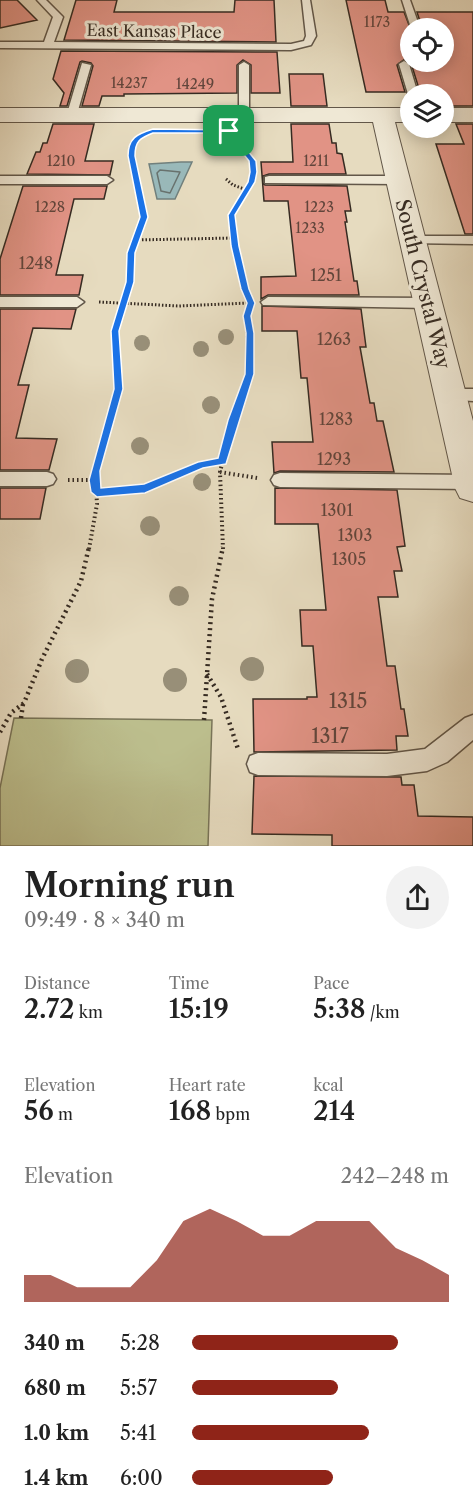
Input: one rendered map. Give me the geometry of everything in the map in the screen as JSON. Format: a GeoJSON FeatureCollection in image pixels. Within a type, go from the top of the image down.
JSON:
{"type":"FeatureCollection","features":[{"type":"Feature","properties":{"kind":"street"},"geometry":{"type":"LineString","coordinates":[[0,115],[72,114],[239,122],[400,115]]}},
{"type":"Feature","properties":{"kind":"street","name":"South Crystal Way"},"geometry":{"type":"LineString","coordinates":[[382,115],[428,303],[462,395],[472,485]]}},
{"type":"Feature","properties":{"kind":"street"},"geometry":{"type":"LineString","coordinates":[[454,115],[473,115]]}},
{"type":"Feature","properties":{"kind":"lane"},"geometry":{"type":"LineString","coordinates":[[41,0],[58,17],[48,45]]}},
{"type":"Feature","properties":{"kind":"lane","name":"East Kansas Place"},"geometry":{"type":"LineString","coordinates":[[0,45],[282,47],[308,43],[311,36],[306,0]]}},
{"type":"Feature","properties":{"kind":"lane"},"geometry":{"type":"LineString","coordinates":[[406,0],[412,18]]}},
{"type":"Feature","properties":{"kind":"lane"},"geometry":{"type":"LineString","coordinates":[[72,114],[86,65]]}},
{"type":"Feature","properties":{"kind":"lane"},"geometry":{"type":"LineString","coordinates":[[239,122],[244,65]]}},
{"type":"Feature","properties":{"kind":"lane"},"geometry":{"type":"LineString","coordinates":[[0,180],[107,180]]}},
{"type":"Feature","properties":{"kind":"lane"},"geometry":{"type":"LineString","coordinates":[[269,180],[398,180]]}},
{"type":"Feature","properties":{"kind":"lane"},"geometry":{"type":"LineString","coordinates":[[412,240],[473,240]]}},
{"type":"Feature","properties":{"kind":"lane"},"geometry":{"type":"LineString","coordinates":[[0,302],[77,302]]}},
{"type":"Feature","properties":{"kind":"lane"},"geometry":{"type":"LineString","coordinates":[[268,302],[428,303]]}},
{"type":"Feature","properties":{"kind":"lane"},"geometry":{"type":"LineString","coordinates":[[0,479],[47,479]]}},
{"type":"Feature","properties":{"kind":"lane"},"geometry":{"type":"LineString","coordinates":[[280,480],[472,485]]}},
{"type":"Feature","properties":{"kind":"lane"},"geometry":{"type":"LineString","coordinates":[[258,764],[387,765],[427,760],[439,754],[473,726]]}},
{"type":"Feature","properties":{"kind":"path"},"geometry":{"type":"LineString","coordinates":[[239,122],[229,131],[252,161],[254,172]]}},
{"type":"Feature","properties":{"kind":"path"},"geometry":{"type":"LineString","coordinates":[[21,718],[24,703],[42,659],[81,581],[95,524],[97,492],[94,480],[95,471],[118,395],[114,338],[122,302],[130,282],[131,253],[144,217],[130,151],[141,134]]}},
{"type":"Feature","properties":{"kind":"path"},"geometry":{"type":"LineString","coordinates":[[204,720],[212,598],[222,559],[224,538],[220,472],[233,420],[249,374],[250,333],[247,316],[251,303],[245,289],[233,238],[231,215],[253,177]]}},
{"type":"Feature","properties":{"kind":"path"},"geometry":{"type":"LineString","coordinates":[[226,179],[233,185],[247,190]]}},
{"type":"Feature","properties":{"kind":"path"},"geometry":{"type":"LineString","coordinates":[[135,240],[233,238]]}},
{"type":"Feature","properties":{"kind":"path"},"geometry":{"type":"LineString","coordinates":[[77,302],[179,306],[251,303]]}},
{"type":"Feature","properties":{"kind":"path"},"geometry":{"type":"LineString","coordinates":[[97,492],[145,488],[201,465],[223,461]]}},
{"type":"Feature","properties":{"kind":"path"},"geometry":{"type":"LineString","coordinates":[[220,472],[280,480]]}},
{"type":"Feature","properties":{"kind":"path"},"geometry":{"type":"LineString","coordinates":[[207,674],[221,697],[235,744],[240,752],[258,764]]}},
{"type":"Feature","properties":{"kind":"path"},"geometry":{"type":"LineString","coordinates":[[0,732],[11,713],[24,703]]}},
{"type":"Feature","properties":{"kind":"green space"},"geometry":{"type":"Polygon","coordinates":[[[14,718],[212,720],[208,846],[0,846],[0,788],[14,718]]]}},
{"type":"Feature","properties":{"kind":"water"},"geometry":{"type":"Polygon","coordinates":[[[192,162],[175,199],[157,199],[149,164],[192,162]]]}},
{"type":"Feature","properties":{"kind":"building"},"geometry":{"type":"Polygon","coordinates":[[[0,0],[17,0],[37,20],[0,28],[0,0]]]}},
{"type":"Feature","properties":{"kind":"building"},"geometry":{"type":"Polygon","coordinates":[[[76,0],[117,0],[114,12],[234,12],[235,0],[274,0],[276,42],[64,40],[76,0]]]}},
{"type":"Feature","properties":{"kind":"building"},"geometry":{"type":"Polygon","coordinates":[[[346,0],[385,0],[388,12],[404,12],[406,18],[400,18],[400,63],[397,65],[403,84],[400,84],[400,92],[366,92],[346,0]]]}},
{"type":"Feature","properties":{"kind":"building"},"geometry":{"type":"Polygon","coordinates":[[[417,12],[473,12],[473,106],[454,106],[454,84],[418,84],[414,72],[454,72],[454,18],[419,18],[417,12]]]}},
{"type":"Feature","properties":{"kind":"building"},"geometry":{"type":"Polygon","coordinates":[[[61,51],[277,52],[280,93],[251,93],[251,65],[243,60],[237,65],[237,93],[124,94],[124,96],[102,96],[99,106],[82,106],[93,66],[91,63],[82,61],[67,106],[60,106],[64,93],[53,79],[61,51]]]}},
{"type":"Feature","properties":{"kind":"building"},"geometry":{"type":"Polygon","coordinates":[[[289,74],[323,74],[327,106],[291,106],[289,74]]]}},
{"type":"Feature","properties":{"kind":"building"},"geometry":{"type":"Polygon","coordinates":[[[53,124],[94,124],[85,161],[113,161],[110,175],[27,174],[36,152],[40,152],[43,143],[47,143],[53,124]]]}},
{"type":"Feature","properties":{"kind":"building"},"geometry":{"type":"Polygon","coordinates":[[[291,124],[329,124],[332,143],[336,143],[337,153],[342,154],[346,174],[269,174],[263,176],[263,183],[265,185],[347,186],[351,211],[345,211],[347,222],[345,222],[354,281],[357,281],[359,295],[268,295],[261,299],[261,277],[296,276],[288,201],[264,201],[261,162],[293,162],[291,124]]]}},
{"type":"Feature","properties":{"kind":"building"},"geometry":{"type":"Polygon","coordinates":[[[456,124],[473,124],[473,234],[465,234],[436,144],[464,144],[456,124]]]}},
{"type":"Feature","properties":{"kind":"building"},"geometry":{"type":"Polygon","coordinates":[[[23,186],[107,186],[104,199],[74,199],[56,275],[83,275],[79,295],[0,295],[0,259],[23,186]]]}},
{"type":"Feature","properties":{"kind":"building"},"geometry":{"type":"Polygon","coordinates":[[[262,306],[361,309],[366,347],[360,347],[370,403],[374,403],[377,421],[383,421],[394,472],[280,471],[274,473],[272,442],[313,442],[307,378],[301,378],[297,331],[262,331],[262,306]]]}},
{"type":"Feature","properties":{"kind":"building"},"geometry":{"type":"Polygon","coordinates":[[[0,309],[76,309],[71,329],[33,328],[18,385],[29,385],[16,438],[57,439],[49,470],[0,470],[0,309]]]}},
{"type":"Feature","properties":{"kind":"building"},"geometry":{"type":"Polygon","coordinates":[[[0,488],[46,488],[40,519],[0,519],[0,488]]]}},
{"type":"Feature","properties":{"kind":"building"},"geometry":{"type":"Polygon","coordinates":[[[275,488],[397,490],[405,546],[397,547],[402,571],[394,571],[398,597],[378,597],[387,666],[395,666],[401,709],[404,709],[408,736],[396,736],[397,750],[254,752],[253,699],[317,697],[313,646],[302,646],[300,610],[326,610],[318,524],[275,524],[275,488]]]}},
{"type":"Feature","properties":{"kind":"building"},"geometry":{"type":"Polygon","coordinates":[[[254,776],[401,777],[402,785],[414,785],[418,816],[473,817],[473,846],[332,846],[332,835],[252,834],[254,776]]]}},
{"type":"Feature","properties":{"kind":"route"},"geometry":{"type":"LineString","coordinates":[[153,131],[229,131],[249,156],[254,172],[247,190],[231,215],[235,246],[245,289],[251,303],[247,316],[250,333],[249,374],[248,384],[233,420],[223,461],[201,465],[145,488],[131,491],[97,492],[94,480],[95,471],[117,401],[115,331],[130,282],[131,253],[144,221],[131,147],[141,134],[153,131]]}}]}
